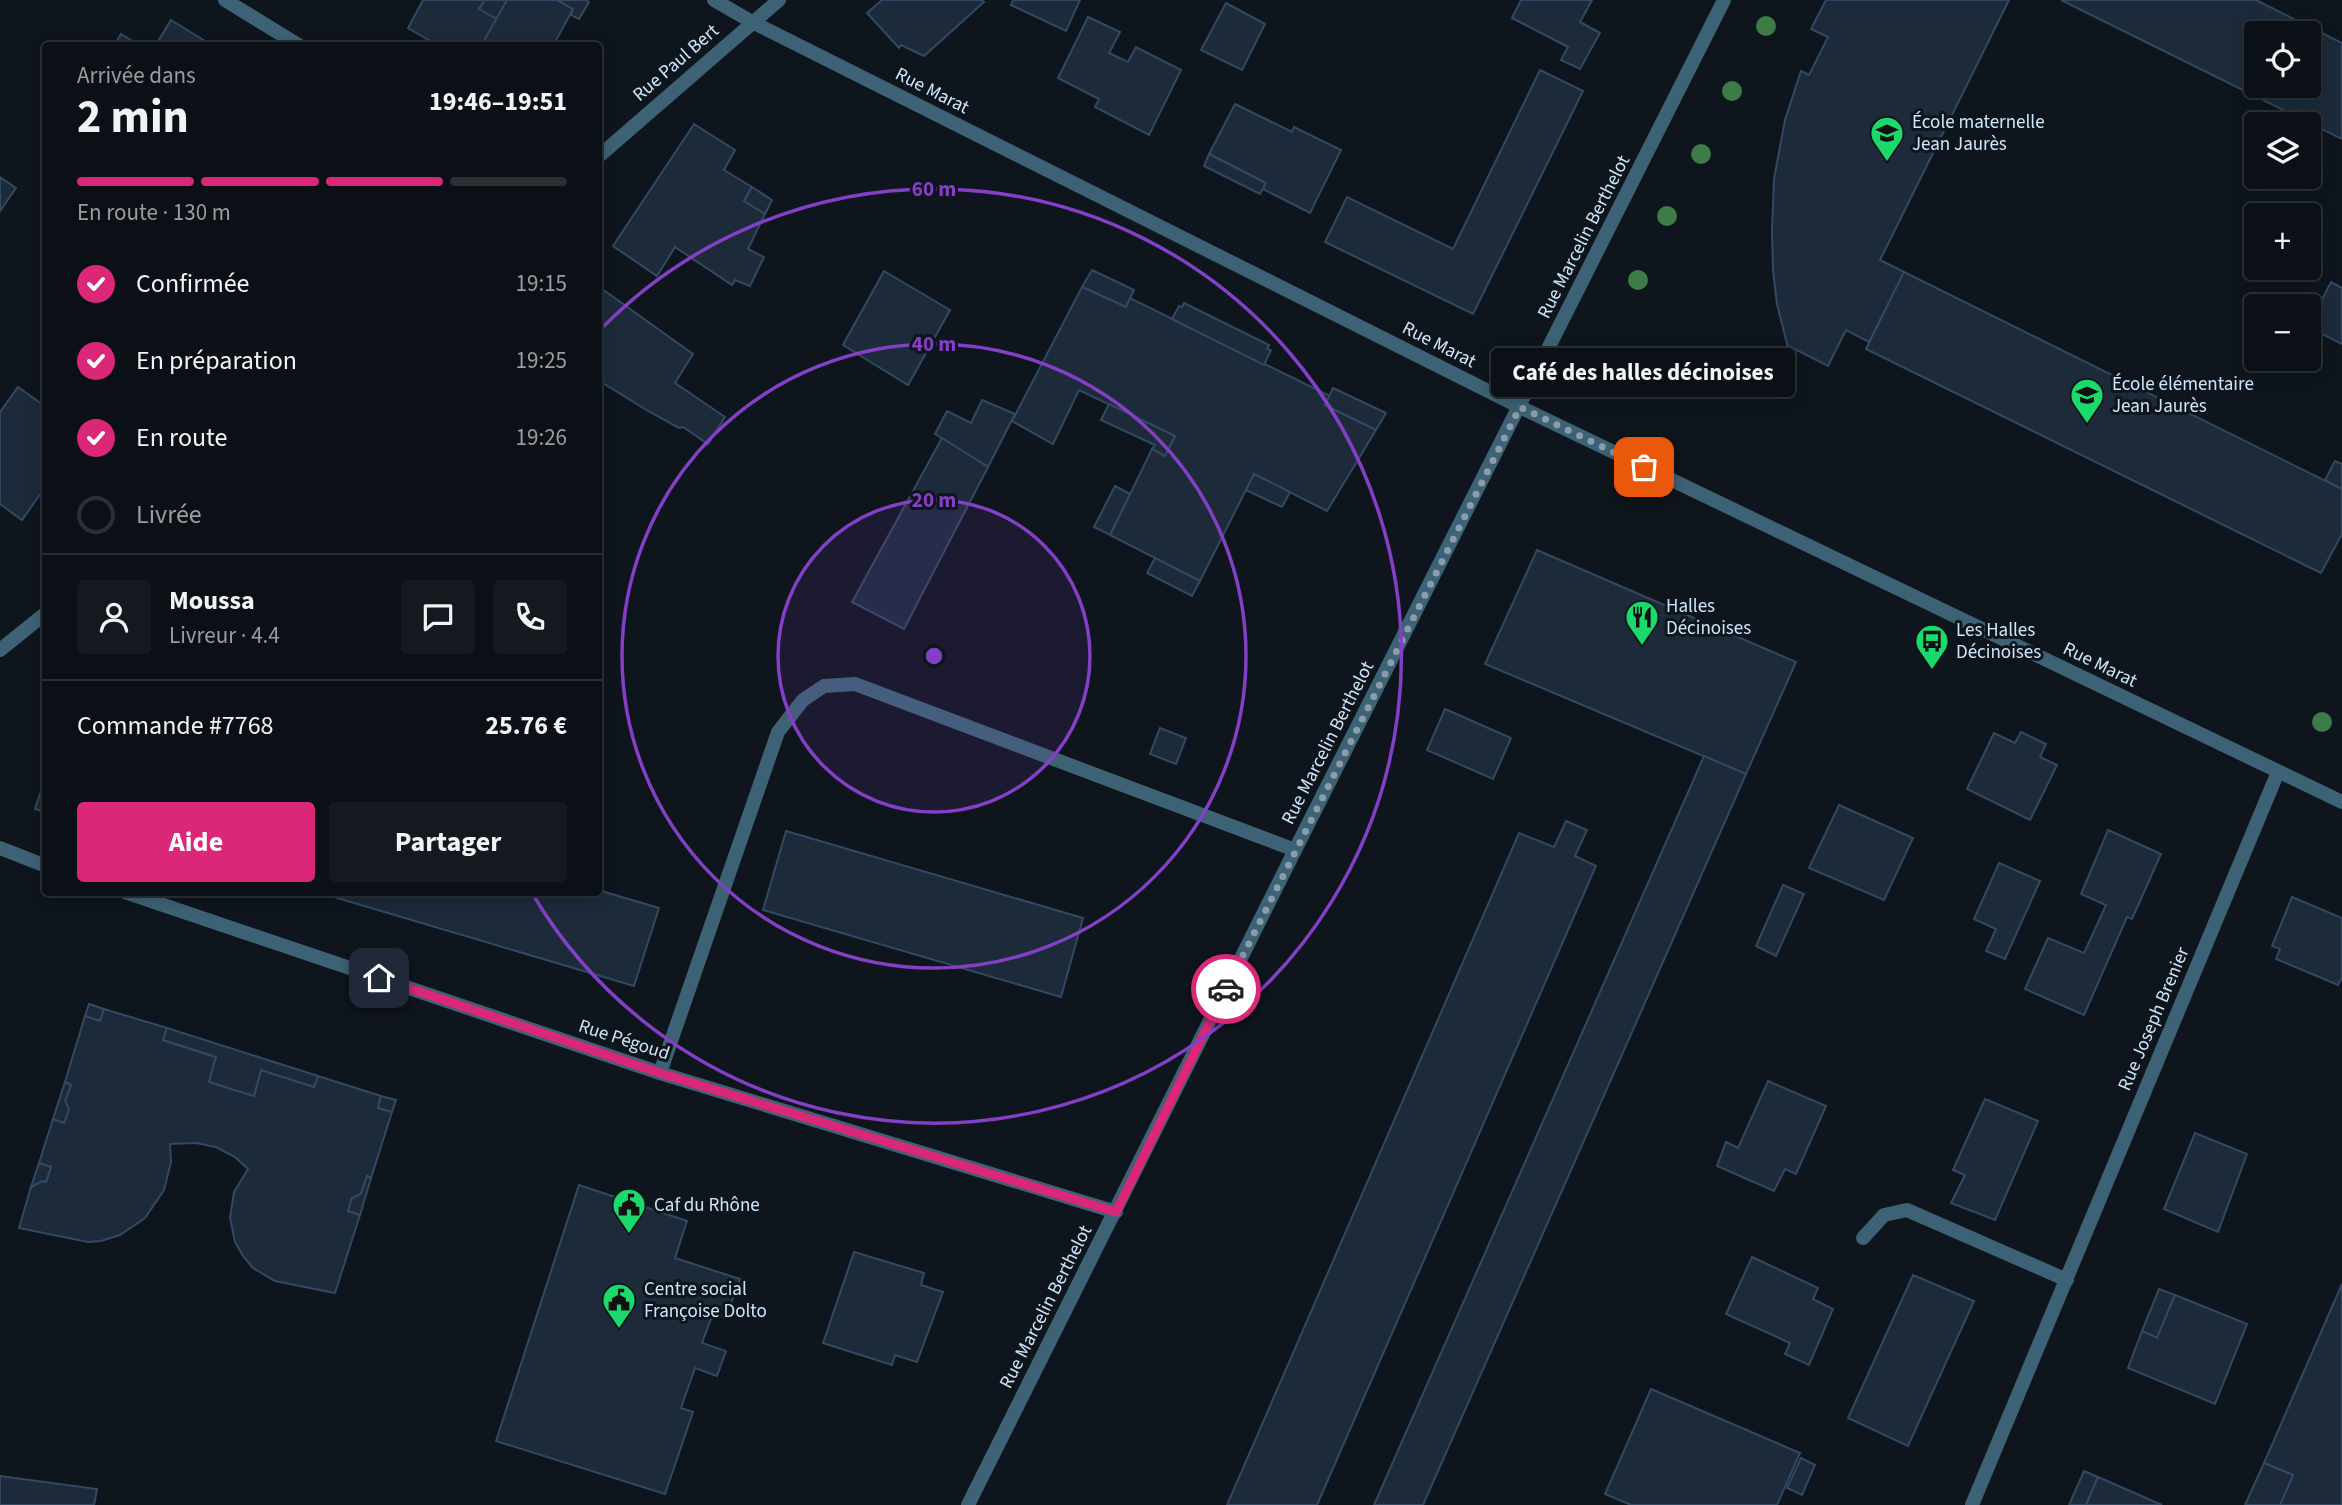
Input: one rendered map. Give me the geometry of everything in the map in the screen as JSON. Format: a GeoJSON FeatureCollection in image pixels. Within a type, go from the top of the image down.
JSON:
{"type":"FeatureCollection","features":[{"type":"Feature","properties":{"kind":"street"},"geometry":{"type":"LineString","coordinates":[[225,0],[293,42]]}},
{"type":"Feature","properties":{"kind":"street","name":"Rue Marat"},"geometry":{"type":"LineString","coordinates":[[714,0],[752,22],[1520,407],[2342,802]]}},
{"type":"Feature","properties":{"kind":"street","name":"Rue Paul Bert"},"geometry":{"type":"LineString","coordinates":[[602,153],[779,0]]}},
{"type":"Feature","properties":{"kind":"street","name":"Rue Marcelin Berthelot"},"geometry":{"type":"LineString","coordinates":[[968,1505],[1724,0]]}},
{"type":"Feature","properties":{"kind":"street"},"geometry":{"type":"LineString","coordinates":[[0,650],[42,616]]}},
{"type":"Feature","properties":{"kind":"street"},"geometry":{"type":"LineString","coordinates":[[660,1073],[778,732],[803,700],[824,686],[855,684],[1295,850]]}},
{"type":"Feature","properties":{"kind":"street","name":"Rue Joseph Brenier"},"geometry":{"type":"LineString","coordinates":[[1972,1505],[2278,772]]}},
{"type":"Feature","properties":{"kind":"street"},"geometry":{"type":"LineString","coordinates":[[0,848],[42,864]]}},
{"type":"Feature","properties":{"kind":"street","name":"Rue Pégoud"},"geometry":{"type":"LineString","coordinates":[[137,896],[660,1073],[1116,1212]]}},
{"type":"Feature","properties":{"kind":"street"},"geometry":{"type":"LineString","coordinates":[[1863,1238],[1884,1215],[1907,1210],[2067,1280]]}},
{"type":"Feature","properties":{"kind":"building"},"geometry":{"type":"Polygon","coordinates":[[[423,0],[485,0],[479,9],[497,19],[483,42],[432,42],[408,28],[423,0]]]}},
{"type":"Feature","properties":{"kind":"building"},"geometry":{"type":"Polygon","coordinates":[[[485,0],[507,0],[497,19],[479,9],[485,0]]]}},
{"type":"Feature","properties":{"kind":"building"},"geometry":{"type":"Polygon","coordinates":[[[507,0],[557,0],[573,9],[555,42],[483,42],[507,0]]]}},
{"type":"Feature","properties":{"kind":"building"},"geometry":{"type":"Polygon","coordinates":[[[557,0],[589,2],[579,19],[571,15],[573,9],[557,0]]]}},
{"type":"Feature","properties":{"kind":"building"},"geometry":{"type":"Polygon","coordinates":[[[882,0],[984,2],[924,56],[901,45],[899,48],[867,13],[882,0]]]}},
{"type":"Feature","properties":{"kind":"building"},"geometry":{"type":"Polygon","coordinates":[[[1013,0],[1080,0],[1066,31],[1011,5],[1013,0]]]}},
{"type":"Feature","properties":{"kind":"building"},"geometry":{"type":"Polygon","coordinates":[[[1521,0],[1592,0],[1580,22],[1600,33],[1580,69],[1561,60],[1568,47],[1512,18],[1521,0]]]}},
{"type":"Feature","properties":{"kind":"building"},"geometry":{"type":"Polygon","coordinates":[[[1826,0],[2009,0],[1880,260],[1904,272],[1869,342],[1846,330],[1828,366],[1789,346],[1788,348],[1777,304],[1772,231],[1774,179],[1785,120],[1801,71],[1809,75],[1828,37],[1811,29],[1826,0]]]}},
{"type":"Feature","properties":{"kind":"building"},"geometry":{"type":"Polygon","coordinates":[[[2061,0],[2256,0],[2298,21],[2244,21],[2244,91],[2061,0]]]}},
{"type":"Feature","properties":{"kind":"building"},"geometry":{"type":"Polygon","coordinates":[[[1226,3],[1265,24],[1242,70],[1201,50],[1226,3]]]}},
{"type":"Feature","properties":{"kind":"building"},"geometry":{"type":"Polygon","coordinates":[[[1088,17],[1120,32],[1109,53],[1128,62],[1136,47],[1181,70],[1149,135],[1095,107],[1099,99],[1058,78],[1088,17]]]}},
{"type":"Feature","properties":{"kind":"building"},"geometry":{"type":"Polygon","coordinates":[[[171,20],[207,42],[157,42],[171,20]]]}},
{"type":"Feature","properties":{"kind":"building"},"geometry":{"type":"Polygon","coordinates":[[[2321,32],[2342,43],[2342,139],[2321,129],[2321,112],[2287,112],[2259,98],[2321,98],[2321,32]]]}},
{"type":"Feature","properties":{"kind":"building"},"geometry":{"type":"Polygon","coordinates":[[[121,34],[134,42],[116,42],[121,34]]]}},
{"type":"Feature","properties":{"kind":"building"},"geometry":{"type":"Polygon","coordinates":[[[1540,70],[1583,91],[1473,314],[1325,242],[1347,197],[1453,249],[1540,70]]]}},
{"type":"Feature","properties":{"kind":"building"},"geometry":{"type":"Polygon","coordinates":[[[1235,104],[1292,132],[1294,127],[1341,150],[1310,213],[1263,189],[1266,183],[1209,154],[1235,104]]]}},
{"type":"Feature","properties":{"kind":"building"},"geometry":{"type":"Polygon","coordinates":[[[694,124],[735,150],[724,170],[752,187],[744,201],[765,214],[748,249],[764,257],[750,286],[735,280],[732,285],[675,247],[657,276],[613,246],[694,124]]]}},
{"type":"Feature","properties":{"kind":"building"},"geometry":{"type":"Polygon","coordinates":[[[1209,154],[1266,183],[1260,194],[1204,166],[1209,154]]]}},
{"type":"Feature","properties":{"kind":"building"},"geometry":{"type":"Polygon","coordinates":[[[0,177],[16,188],[0,211],[0,177]]]}},
{"type":"Feature","properties":{"kind":"building"},"geometry":{"type":"Polygon","coordinates":[[[752,187],[772,200],[765,214],[744,201],[752,187]]]}},
{"type":"Feature","properties":{"kind":"building"},"geometry":{"type":"Polygon","coordinates":[[[1092,270],[1134,290],[1126,307],[1082,287],[1092,270]]]}},
{"type":"Feature","properties":{"kind":"building"},"geometry":{"type":"Polygon","coordinates":[[[884,271],[950,310],[908,385],[843,345],[884,271]]]}},
{"type":"Feature","properties":{"kind":"building"},"geometry":{"type":"Polygon","coordinates":[[[1904,272],[2342,489],[2342,534],[2321,573],[1866,349],[1904,272]]]}},
{"type":"Feature","properties":{"kind":"building"},"geometry":{"type":"Polygon","coordinates":[[[2331,282],[2342,288],[2342,344],[2321,334],[2321,302],[2331,282]]]}},
{"type":"Feature","properties":{"kind":"building"},"geometry":{"type":"Polygon","coordinates":[[[1082,287],[1126,307],[1130,298],[1330,396],[1325,405],[1376,430],[1327,511],[1254,474],[1200,581],[1110,535],[1152,449],[1165,456],[1175,436],[1079,390],[1053,444],[1012,421],[1082,287]]]}},
{"type":"Feature","properties":{"kind":"building"},"geometry":{"type":"Polygon","coordinates":[[[602,289],[693,354],[675,383],[725,417],[708,444],[683,427],[679,428],[602,382],[602,289]]]}},
{"type":"Feature","properties":{"kind":"building"},"geometry":{"type":"Polygon","coordinates":[[[1184,303],[1269,345],[1267,349],[1271,350],[1264,365],[1172,319],[1179,306],[1182,307],[1184,303]]]}},
{"type":"Feature","properties":{"kind":"building"},"geometry":{"type":"Polygon","coordinates":[[[18,387],[42,404],[42,492],[22,520],[0,504],[0,412],[18,387]]]}},
{"type":"Feature","properties":{"kind":"building"},"geometry":{"type":"Polygon","coordinates":[[[1333,388],[1386,413],[1376,430],[1325,405],[1333,388]]]}},
{"type":"Feature","properties":{"kind":"building"},"geometry":{"type":"Polygon","coordinates":[[[982,400],[1015,414],[988,467],[935,434],[947,411],[971,423],[982,400]]]}},
{"type":"Feature","properties":{"kind":"building"},"geometry":{"type":"Polygon","coordinates":[[[1109,404],[1175,436],[1165,456],[1152,449],[1155,445],[1101,420],[1109,404]]]}},
{"type":"Feature","properties":{"kind":"building"},"geometry":{"type":"Polygon","coordinates":[[[942,438],[988,467],[904,629],[852,602],[942,438]]]}},
{"type":"Feature","properties":{"kind":"building"},"geometry":{"type":"Polygon","coordinates":[[[2335,461],[2342,464],[2342,489],[2325,480],[2335,461]]]}},
{"type":"Feature","properties":{"kind":"building"},"geometry":{"type":"Polygon","coordinates":[[[1254,474],[1290,492],[1282,507],[1246,490],[1254,474]]]}},
{"type":"Feature","properties":{"kind":"building"},"geometry":{"type":"Polygon","coordinates":[[[1115,486],[1130,494],[1110,535],[1094,527],[1115,486]]]}},
{"type":"Feature","properties":{"kind":"building"},"geometry":{"type":"Polygon","coordinates":[[[1537,550],[1796,662],[1746,774],[1485,664],[1537,550]]]}},
{"type":"Feature","properties":{"kind":"building"},"geometry":{"type":"Polygon","coordinates":[[[1155,558],[1200,581],[1192,596],[1147,573],[1155,558]]]}},
{"type":"Feature","properties":{"kind":"building"},"geometry":{"type":"Polygon","coordinates":[[[1445,709],[1511,738],[1493,779],[1427,750],[1445,709]]]}},
{"type":"Feature","properties":{"kind":"building"},"geometry":{"type":"Polygon","coordinates":[[[1160,728],[1186,738],[1176,764],[1150,754],[1160,728]]]}},
{"type":"Feature","properties":{"kind":"building"},"geometry":{"type":"Polygon","coordinates":[[[2021,732],[2046,744],[2040,757],[2057,765],[2030,820],[1967,789],[1994,733],[2015,743],[2021,732]]]}},
{"type":"Feature","properties":{"kind":"building"},"geometry":{"type":"Polygon","coordinates":[[[1704,756],[1746,774],[1423,1505],[1374,1505],[1704,756]]]}},
{"type":"Feature","properties":{"kind":"building"},"geometry":{"type":"Polygon","coordinates":[[[42,787],[42,811],[35,809],[42,787]]]}},
{"type":"Feature","properties":{"kind":"building"},"geometry":{"type":"Polygon","coordinates":[[[1839,805],[1913,838],[1884,900],[1809,868],[1839,805]]]}},
{"type":"Feature","properties":{"kind":"building"},"geometry":{"type":"Polygon","coordinates":[[[1566,821],[1587,830],[1575,856],[1596,866],[1317,1505],[1227,1505],[1519,833],[1554,847],[1566,821]]]}},
{"type":"Feature","properties":{"kind":"building"},"geometry":{"type":"Polygon","coordinates":[[[2108,830],[2161,854],[2132,919],[2127,917],[2084,1015],[2025,989],[2048,938],[2084,953],[2106,905],[2081,894],[2108,830]]]}},
{"type":"Feature","properties":{"kind":"building"},"geometry":{"type":"Polygon","coordinates":[[[786,831],[1083,918],[1061,997],[763,910],[786,831]]]}},
{"type":"Feature","properties":{"kind":"building"},"geometry":{"type":"Polygon","coordinates":[[[1999,863],[2040,881],[2005,959],[1986,951],[1996,929],[1974,919],[1999,863]]]}},
{"type":"Feature","properties":{"kind":"building"},"geometry":{"type":"Polygon","coordinates":[[[1783,885],[1804,894],[1776,956],[1756,946],[1783,885]]]}},
{"type":"Feature","properties":{"kind":"building"},"geometry":{"type":"Polygon","coordinates":[[[602,891],[659,908],[634,986],[330,896],[602,896],[602,891]]]}},
{"type":"Feature","properties":{"kind":"building"},"geometry":{"type":"Polygon","coordinates":[[[2292,897],[2342,918],[2342,977],[2338,985],[2276,959],[2280,949],[2272,946],[2292,897]]]}},
{"type":"Feature","properties":{"kind":"building"},"geometry":{"type":"Polygon","coordinates":[[[89,1004],[104,1009],[100,1021],[85,1016],[89,1004]]]}},
{"type":"Feature","properties":{"kind":"building"},"geometry":{"type":"Polygon","coordinates":[[[104,1009],[167,1028],[163,1040],[216,1057],[209,1082],[254,1096],[261,1070],[314,1087],[318,1076],[381,1096],[378,1108],[392,1112],[371,1178],[367,1176],[361,1194],[352,1198],[348,1211],[360,1215],[335,1293],[275,1281],[253,1268],[243,1256],[235,1242],[230,1218],[234,1192],[248,1169],[235,1157],[216,1147],[196,1143],[170,1144],[171,1162],[164,1190],[145,1218],[120,1235],[88,1242],[19,1228],[31,1187],[42,1181],[46,1182],[51,1167],[39,1163],[53,1119],[64,1123],[69,1109],[65,1101],[71,1085],[65,1082],[85,1016],[100,1021],[104,1009]]]}},
{"type":"Feature","properties":{"kind":"building"},"geometry":{"type":"Polygon","coordinates":[[[167,1028],[318,1076],[314,1087],[261,1070],[254,1096],[209,1082],[216,1057],[163,1040],[167,1028]]]}},
{"type":"Feature","properties":{"kind":"building"},"geometry":{"type":"Polygon","coordinates":[[[1768,1081],[1826,1106],[1796,1174],[1785,1169],[1774,1191],[1717,1166],[1726,1142],[1738,1148],[1768,1081]]]}},
{"type":"Feature","properties":{"kind":"building"},"geometry":{"type":"Polygon","coordinates":[[[65,1082],[71,1085],[65,1101],[69,1109],[64,1123],[53,1119],[65,1082]]]}},
{"type":"Feature","properties":{"kind":"building"},"geometry":{"type":"Polygon","coordinates":[[[381,1096],[396,1100],[392,1112],[378,1108],[381,1096]]]}},
{"type":"Feature","properties":{"kind":"building"},"geometry":{"type":"Polygon","coordinates":[[[1985,1099],[2038,1121],[1995,1220],[1951,1203],[1965,1175],[1953,1170],[1985,1099]]]}},
{"type":"Feature","properties":{"kind":"building"},"geometry":{"type":"Polygon","coordinates":[[[2195,1133],[2247,1154],[2218,1232],[2164,1209],[2195,1133]]]}},
{"type":"Feature","properties":{"kind":"building"},"geometry":{"type":"Polygon","coordinates":[[[39,1163],[51,1167],[46,1182],[42,1181],[31,1187],[39,1163]]]}},
{"type":"Feature","properties":{"kind":"building"},"geometry":{"type":"Polygon","coordinates":[[[367,1176],[371,1178],[360,1215],[348,1211],[352,1198],[361,1194],[367,1176]]]}},
{"type":"Feature","properties":{"kind":"building","name":"Centre social Françoise Dolto"},"geometry":{"type":"Polygon","coordinates":[[[579,1185],[687,1221],[675,1258],[740,1279],[726,1317],[713,1314],[702,1343],[726,1351],[717,1376],[695,1368],[681,1408],[693,1412],[665,1494],[496,1441],[579,1185]]]}},
{"type":"Feature","properties":{"kind":"building"},"geometry":{"type":"Polygon","coordinates":[[[854,1252],[924,1273],[921,1285],[943,1292],[917,1362],[895,1355],[892,1365],[823,1343],[854,1252]]]}},
{"type":"Feature","properties":{"kind":"building"},"geometry":{"type":"Polygon","coordinates":[[[1752,1257],[1818,1288],[1813,1299],[1833,1309],[1809,1365],[1785,1354],[1790,1343],[1726,1314],[1752,1257]]]}},
{"type":"Feature","properties":{"kind":"building"},"geometry":{"type":"Polygon","coordinates":[[[1913,1275],[1974,1301],[1908,1446],[1848,1418],[1913,1275]]]}},
{"type":"Feature","properties":{"kind":"building"},"geometry":{"type":"Polygon","coordinates":[[[2342,1284],[2342,1505],[2280,1505],[2293,1475],[2264,1463],[2342,1284]]]}},
{"type":"Feature","properties":{"kind":"building"},"geometry":{"type":"Polygon","coordinates":[[[2159,1289],[2175,1295],[2157,1338],[2142,1331],[2159,1289]]]}},
{"type":"Feature","properties":{"kind":"building"},"geometry":{"type":"Polygon","coordinates":[[[2175,1295],[2247,1324],[2215,1404],[2128,1368],[2142,1331],[2157,1338],[2175,1295]]]}},
{"type":"Feature","properties":{"kind":"building"},"geometry":{"type":"Polygon","coordinates":[[[1651,1389],[1800,1453],[1777,1505],[1631,1505],[1605,1494],[1651,1389]]]}},
{"type":"Feature","properties":{"kind":"building"},"geometry":{"type":"Polygon","coordinates":[[[1801,1458],[1815,1465],[1802,1495],[1787,1488],[1801,1458]]]}},
{"type":"Feature","properties":{"kind":"building"},"geometry":{"type":"Polygon","coordinates":[[[2264,1463],[2293,1475],[2280,1505],[2245,1505],[2264,1463]]]}},
{"type":"Feature","properties":{"kind":"building"},"geometry":{"type":"Polygon","coordinates":[[[2084,1471],[2098,1477],[2086,1505],[2069,1505],[2084,1471]]]}},
{"type":"Feature","properties":{"kind":"building"},"geometry":{"type":"Polygon","coordinates":[[[0,1476],[97,1489],[94,1505],[0,1505],[0,1476]]]}},
{"type":"Feature","properties":{"kind":"building"},"geometry":{"type":"Polygon","coordinates":[[[2098,1477],[2162,1505],[2086,1505],[2098,1477]]]}},
{"type":"Feature","properties":{"kind":"way so far"},"geometry":{"type":"LineString","coordinates":[[1226,989],[1520,407],[1644,467]]}},
{"type":"Feature","properties":{"kind":"place","name":"École maternelle Jean Jaurès"},"geometry":{"type":"Point","coordinates":[1887,163]}},
{"type":"Feature","properties":{"kind":"place","name":"École élémentaire Jean Jaurès"},"geometry":{"type":"Point","coordinates":[2087,425]}},
{"type":"Feature","properties":{"kind":"place","name":"Café des halles décinoises"},"geometry":{"type":"Point","coordinates":[1644,467]}},
{"type":"Feature","properties":{"kind":"place","name":"Halles Décinoises"},"geometry":{"type":"Point","coordinates":[1642,647]}},
{"type":"Feature","properties":{"kind":"place","name":"Les Halles Décinoises"},"geometry":{"type":"Point","coordinates":[1932,671]}},
{"type":"Feature","properties":{"kind":"place","name":"Caf du Rhône"},"geometry":{"type":"Point","coordinates":[629,1235]}},
{"type":"Feature","properties":{"kind":"place","name":"Centre social Françoise Dolto"},"geometry":{"type":"Point","coordinates":[619,1330]}},
{"type":"Feature","properties":{"kind":"route"},"geometry":{"type":"LineString","coordinates":[[379,978],[660,1073],[1116,1212],[1226,989]]}}]}
